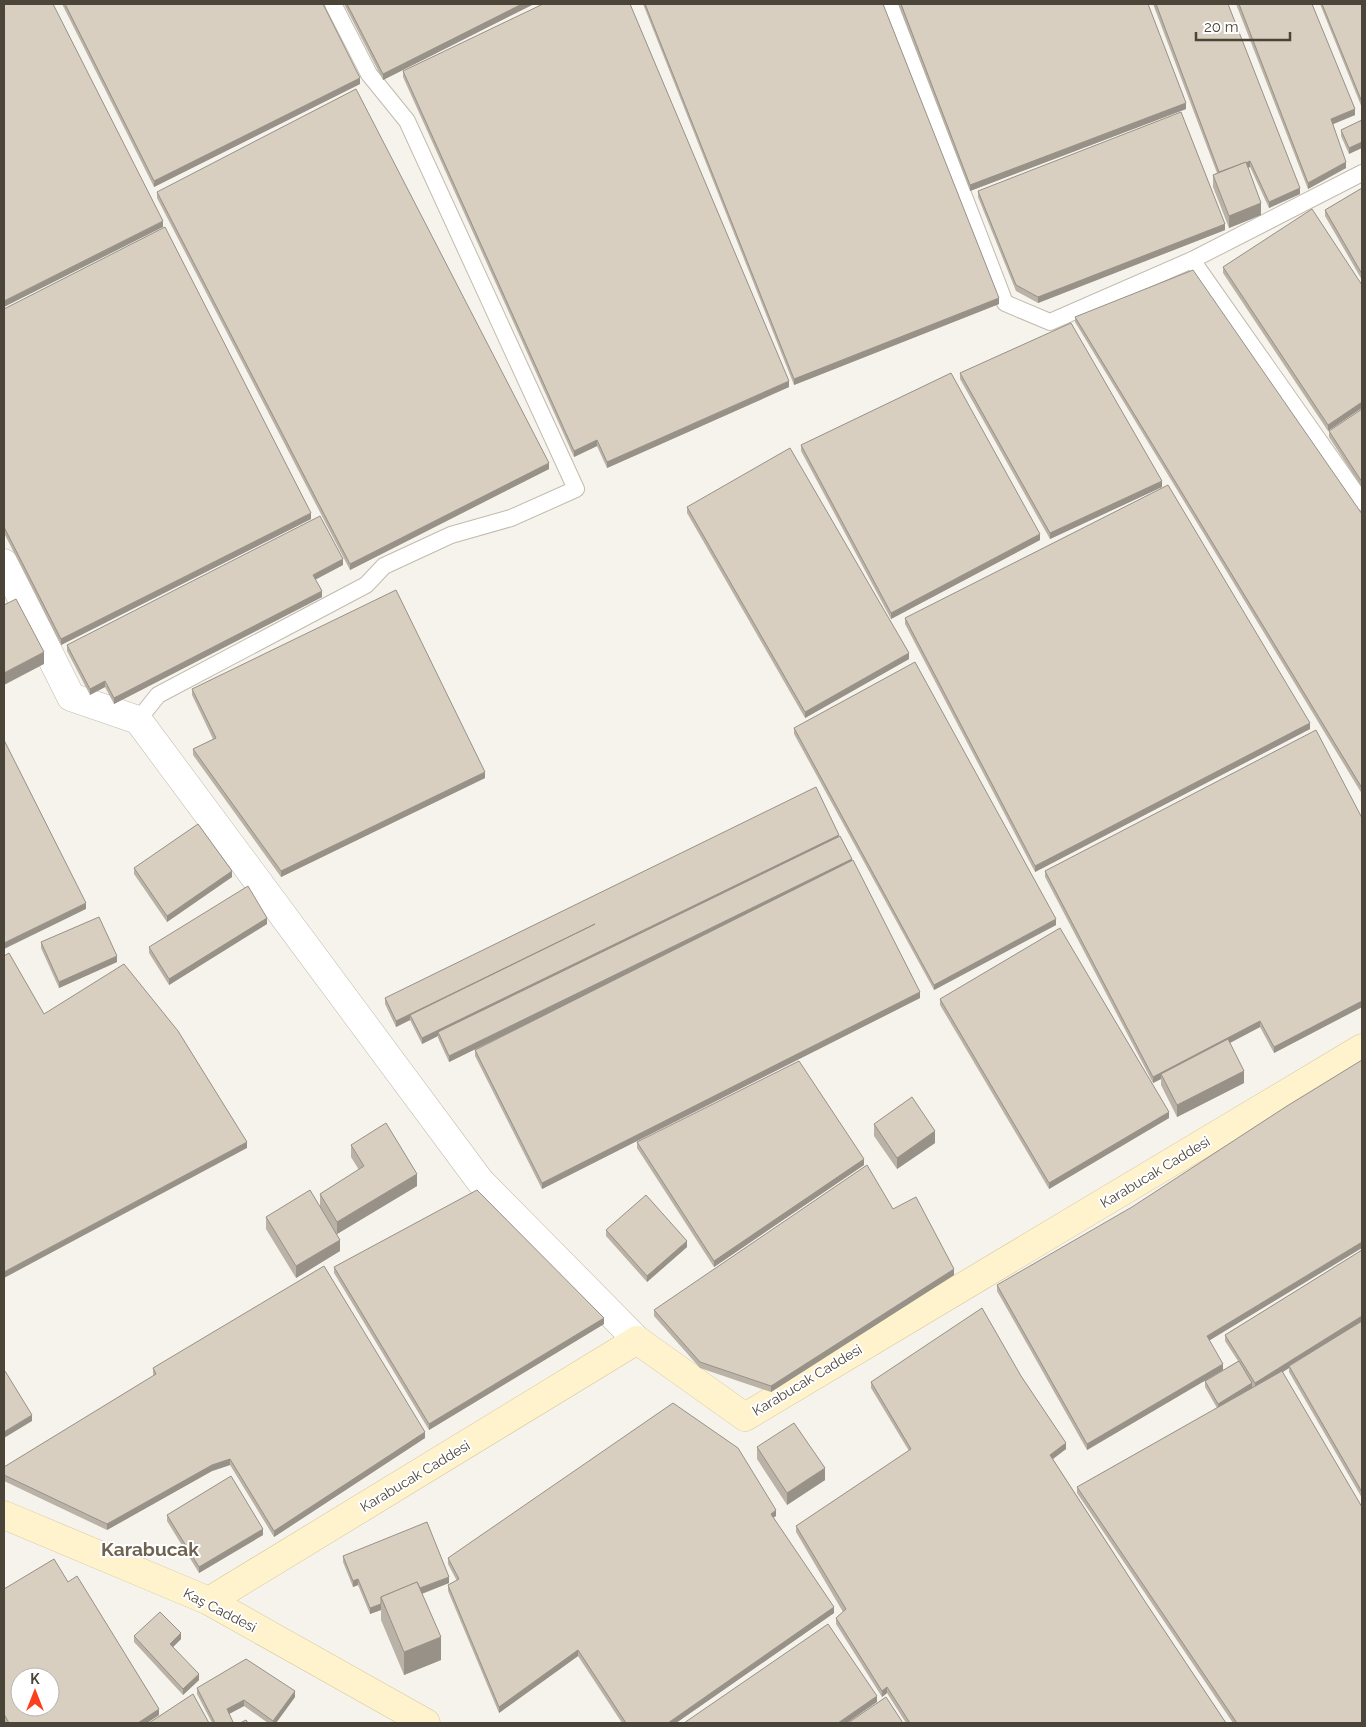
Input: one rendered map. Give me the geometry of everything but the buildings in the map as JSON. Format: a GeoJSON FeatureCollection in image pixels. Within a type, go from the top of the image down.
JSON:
{"type":"FeatureCollection","features":[{"type":"Feature","properties":{"kind":"street"},"geometry":{"type":"LineString","coordinates":[[4,563],[71,698],[138,720],[480,1181],[638,1340]]}},
{"type":"Feature","properties":{"kind":"street","name":"Karabucak Caddesi"},"geometry":{"type":"LineString","coordinates":[[209,1601],[638,1340],[745,1417],[1362,1048]]}},
{"type":"Feature","properties":{"kind":"street","name":"Kaş Caddesi"},"geometry":{"type":"LineString","coordinates":[[4,1515],[209,1601],[426,1723]]}},
{"type":"Feature","properties":{"kind":"lane"},"geometry":{"type":"LineString","coordinates":[[138,720],[158,695],[366,585],[384,566],[451,535],[511,518],[576,489],[407,121],[370,74],[334,4]]}},
{"type":"Feature","properties":{"kind":"lane"},"geometry":{"type":"LineString","coordinates":[[890,4],[1005,303],[1050,322],[1192,260],[1362,173]]}},
{"type":"Feature","properties":{"kind":"lane"},"geometry":{"type":"LineString","coordinates":[[1192,260],[1362,502]]}},
{"type":"Feature","properties":{"kind":"district","name":"Karabucak"},"geometry":{"type":"Point","coordinates":[150,1549]}}]}
